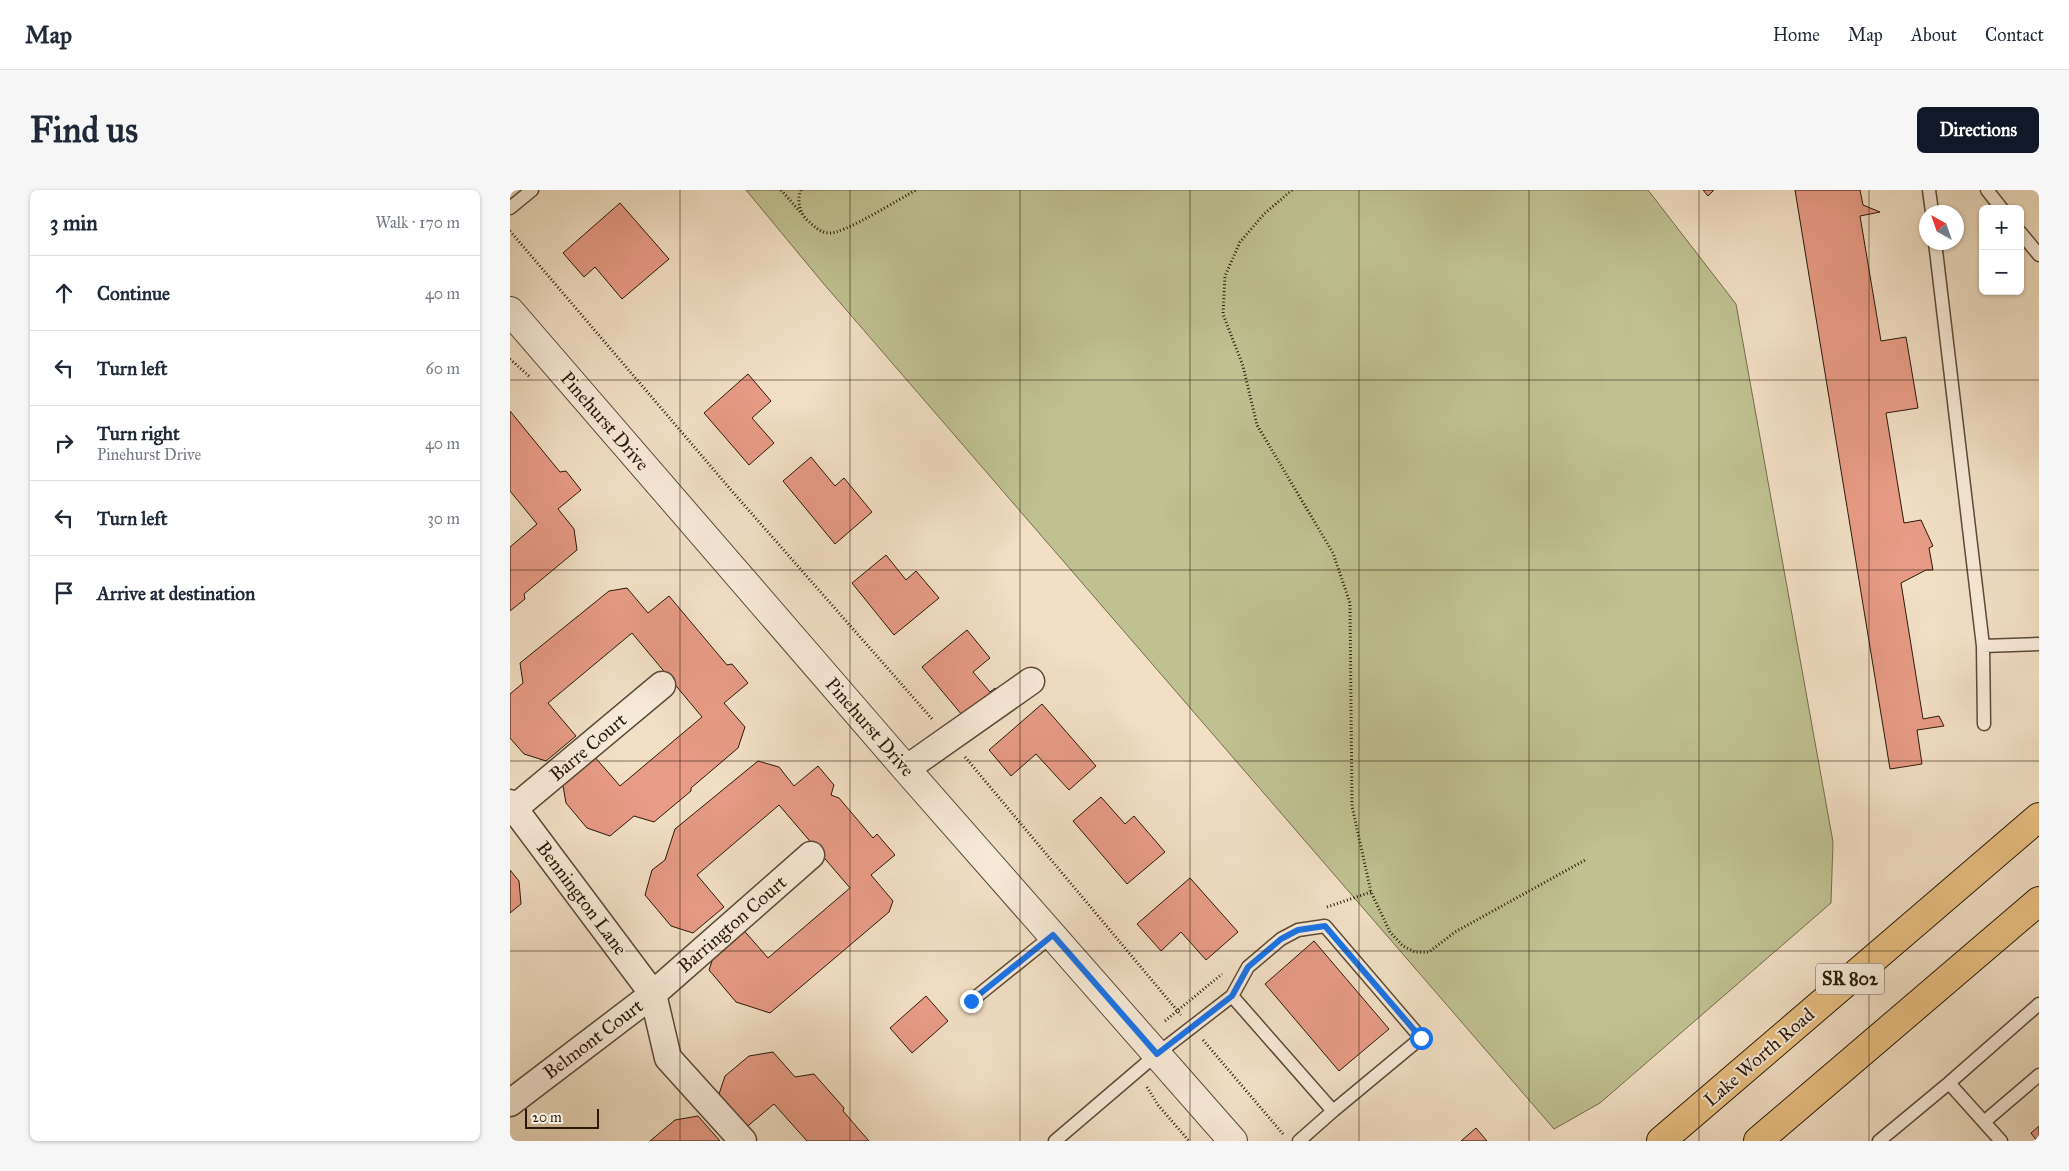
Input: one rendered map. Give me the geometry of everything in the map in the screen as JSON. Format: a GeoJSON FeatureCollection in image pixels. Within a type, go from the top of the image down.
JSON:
{"type":"FeatureCollection","features":[{"type":"Feature","properties":{"kind":"main road","name":"Lake Worth Road"},"geometry":{"type":"LineString","coordinates":[[1661,1141],[2039,817]]}},
{"type":"Feature","properties":{"kind":"main road"},"geometry":{"type":"LineString","coordinates":[[1758,1141],[2039,901]]}},
{"type":"Feature","properties":{"kind":"street","name":"Pinehurst Drive"},"geometry":{"type":"LineString","coordinates":[[510,311],[906,769],[1233,1141]]}},
{"type":"Feature","properties":{"kind":"street"},"geometry":{"type":"LineString","coordinates":[[906,769],[1032,681]]}},
{"type":"Feature","properties":{"kind":"street","name":"Barre Court"},"geometry":{"type":"LineString","coordinates":[[512,808],[662,685]]}},
{"type":"Feature","properties":{"kind":"street","name":"Bennington Lane"},"geometry":{"type":"LineString","coordinates":[[512,808],[653,994]]}},
{"type":"Feature","properties":{"kind":"street","name":"Barrington Court"},"geometry":{"type":"LineString","coordinates":[[653,994],[811,855]]}},
{"type":"Feature","properties":{"kind":"street"},"geometry":{"type":"LineString","coordinates":[[653,994],[668,1058],[743,1141]]}},
{"type":"Feature","properties":{"kind":"street","name":"Belmont Court"},"geometry":{"type":"LineString","coordinates":[[510,1102],[653,994]]}},
{"type":"Feature","properties":{"kind":"lane"},"geometry":{"type":"LineString","coordinates":[[510,208],[532,190]]}},
{"type":"Feature","properties":{"kind":"lane"},"geometry":{"type":"LineString","coordinates":[[1929,190],[1931,205]]}},
{"type":"Feature","properties":{"kind":"lane"},"geometry":{"type":"LineString","coordinates":[[1987,190],[1999,205]]}},
{"type":"Feature","properties":{"kind":"lane"},"geometry":{"type":"LineString","coordinates":[[2024,237],[2039,255]]}},
{"type":"Feature","properties":{"kind":"lane"},"geometry":{"type":"LineString","coordinates":[[1937,250],[1982,646],[1984,724]]}},
{"type":"Feature","properties":{"kind":"lane"},"geometry":{"type":"LineString","coordinates":[[1982,646],[2039,644]]}},
{"type":"Feature","properties":{"kind":"lane"},"geometry":{"type":"LineString","coordinates":[[1055,1141],[1157,1054],[1232,996],[1248,967],[1281,939],[1298,930],[1325,926],[1421,1038],[1299,1141]]}},
{"type":"Feature","properties":{"kind":"lane"},"geometry":{"type":"LineString","coordinates":[[971,1001],[1053,935]]}},
{"type":"Feature","properties":{"kind":"lane"},"geometry":{"type":"LineString","coordinates":[[1232,996],[1333,1111]]}},
{"type":"Feature","properties":{"kind":"lane"},"geometry":{"type":"LineString","coordinates":[[1879,1141],[2038,1008]]}},
{"type":"Feature","properties":{"kind":"lane"},"geometry":{"type":"LineString","coordinates":[[1984,1122],[2039,1075]]}},
{"type":"Feature","properties":{"kind":"lane"},"geometry":{"type":"LineString","coordinates":[[1949,1083],[2001,1141]]}},
{"type":"Feature","properties":{"kind":"path"},"geometry":{"type":"LineString","coordinates":[[781,190],[819,231],[831,234],[852,226],[916,190]]}},
{"type":"Feature","properties":{"kind":"path"},"geometry":{"type":"LineString","coordinates":[[801,190],[798,197],[802,214]]}},
{"type":"Feature","properties":{"kind":"path"},"geometry":{"type":"LineString","coordinates":[[1292,190],[1264,214],[1240,242],[1225,276],[1223,314],[1243,366],[1257,425],[1333,553],[1350,603],[1352,806],[1371,892],[1390,932],[1403,946],[1415,952],[1429,952],[1455,932],[1587,859]]}},
{"type":"Feature","properties":{"kind":"path"},"geometry":{"type":"LineString","coordinates":[[510,230],[731,490],[950,740],[1289,1141]]}},
{"type":"Feature","properties":{"kind":"green space"},"geometry":{"type":"Polygon","coordinates":[[[746,190],[1648,190],[1736,304],[1833,842],[1831,903],[1600,1103],[1554,1129],[823,283],[746,190]]]}},
{"type":"Feature","properties":{"kind":"building"},"geometry":{"type":"Polygon","coordinates":[[[1703,190],[1714,190],[1708,196],[1703,190]]]}},
{"type":"Feature","properties":{"kind":"building"},"geometry":{"type":"Polygon","coordinates":[[[1795,190],[1860,190],[1863,205],[1880,212],[1860,216],[1881,341],[1906,337],[1918,408],[1886,413],[1904,523],[1921,520],[1933,546],[1929,548],[1933,570],[1926,570],[1901,583],[1923,719],[1939,716],[1944,726],[1917,730],[1922,764],[1890,769],[1795,190]]]}},
{"type":"Feature","properties":{"kind":"building"},"geometry":{"type":"Polygon","coordinates":[[[620,203],[669,259],[622,299],[595,267],[584,277],[563,253],[620,203]]]}},
{"type":"Feature","properties":{"kind":"building"},"geometry":{"type":"Polygon","coordinates":[[[748,374],[771,401],[752,418],[774,443],[749,465],[704,413],[748,374]]]}},
{"type":"Feature","properties":{"kind":"building"},"geometry":{"type":"Polygon","coordinates":[[[510,411],[560,472],[566,471],[581,490],[558,509],[574,529],[577,550],[524,594],[525,599],[510,611],[510,547],[537,524],[510,491],[510,411]]]}},
{"type":"Feature","properties":{"kind":"building"},"geometry":{"type":"Polygon","coordinates":[[[811,457],[835,486],[844,478],[872,512],[835,544],[783,481],[811,457]]]}},
{"type":"Feature","properties":{"kind":"building"},"geometry":{"type":"Polygon","coordinates":[[[886,555],[906,580],[916,571],[939,598],[894,635],[852,583],[886,555]]]}},
{"type":"Feature","properties":{"kind":"building"},"geometry":{"type":"Polygon","coordinates":[[[627,588],[648,613],[669,596],[727,665],[732,664],[748,683],[724,703],[745,727],[738,748],[654,822],[634,816],[610,836],[587,828],[566,803],[562,780],[593,755],[620,786],[702,717],[632,633],[548,703],[576,736],[546,761],[524,754],[510,738],[510,694],[523,683],[520,663],[609,591],[627,588]]]}},
{"type":"Feature","properties":{"kind":"building"},"geometry":{"type":"Polygon","coordinates":[[[967,630],[990,658],[973,672],[990,692],[995,688],[1000,694],[967,721],[922,667],[967,630]]]}},
{"type":"Feature","properties":{"kind":"building"},"geometry":{"type":"Polygon","coordinates":[[[1042,704],[1096,766],[1069,790],[1036,754],[1011,776],[989,750],[1042,704]]]}},
{"type":"Feature","properties":{"kind":"building"},"geometry":{"type":"Polygon","coordinates":[[[758,761],[779,767],[794,786],[818,766],[834,785],[831,795],[839,798],[873,838],[877,834],[895,855],[871,875],[893,901],[889,912],[770,1013],[736,1002],[709,970],[717,946],[740,926],[768,958],[850,888],[779,805],[697,875],[724,907],[693,933],[671,926],[645,895],[652,870],[665,860],[675,829],[758,761]]]}},
{"type":"Feature","properties":{"kind":"building"},"geometry":{"type":"Polygon","coordinates":[[[1101,797],[1125,824],[1134,816],[1165,852],[1127,884],[1073,821],[1101,797]]]}},
{"type":"Feature","properties":{"kind":"building"},"geometry":{"type":"Polygon","coordinates":[[[510,870],[519,881],[521,904],[510,913],[510,870]]]}},
{"type":"Feature","properties":{"kind":"building"},"geometry":{"type":"Polygon","coordinates":[[[1190,878],[1238,932],[1206,960],[1181,932],[1161,951],[1137,924],[1190,878]]]}},
{"type":"Feature","properties":{"kind":"building"},"geometry":{"type":"Polygon","coordinates":[[[1314,941],[1389,1029],[1339,1071],[1265,984],[1314,941]]]}},
{"type":"Feature","properties":{"kind":"building"},"geometry":{"type":"Polygon","coordinates":[[[926,996],[948,1021],[912,1053],[890,1028],[926,996]]]}},
{"type":"Feature","properties":{"kind":"building"},"geometry":{"type":"Polygon","coordinates":[[[773,1052],[795,1077],[814,1074],[844,1108],[843,1111],[869,1141],[807,1141],[774,1104],[743,1130],[717,1100],[725,1076],[749,1056],[773,1052]]]}},
{"type":"Feature","properties":{"kind":"building"},"geometry":{"type":"Polygon","coordinates":[[[698,1116],[720,1141],[650,1141],[675,1120],[698,1116]]]}},
{"type":"Feature","properties":{"kind":"building"},"geometry":{"type":"Polygon","coordinates":[[[2039,1126],[2039,1141],[2037,1141],[2031,1133],[2039,1126]]]}},
{"type":"Feature","properties":{"kind":"building"},"geometry":{"type":"Polygon","coordinates":[[[1476,1128],[1487,1141],[1461,1141],[1476,1128]]]}},
{"type":"Feature","properties":{"kind":"route"},"geometry":{"type":"LineString","coordinates":[[971,1001],[1053,935],[1157,1054],[1232,996],[1248,967],[1281,939],[1298,930],[1325,926],[1421,1038]]}}]}
